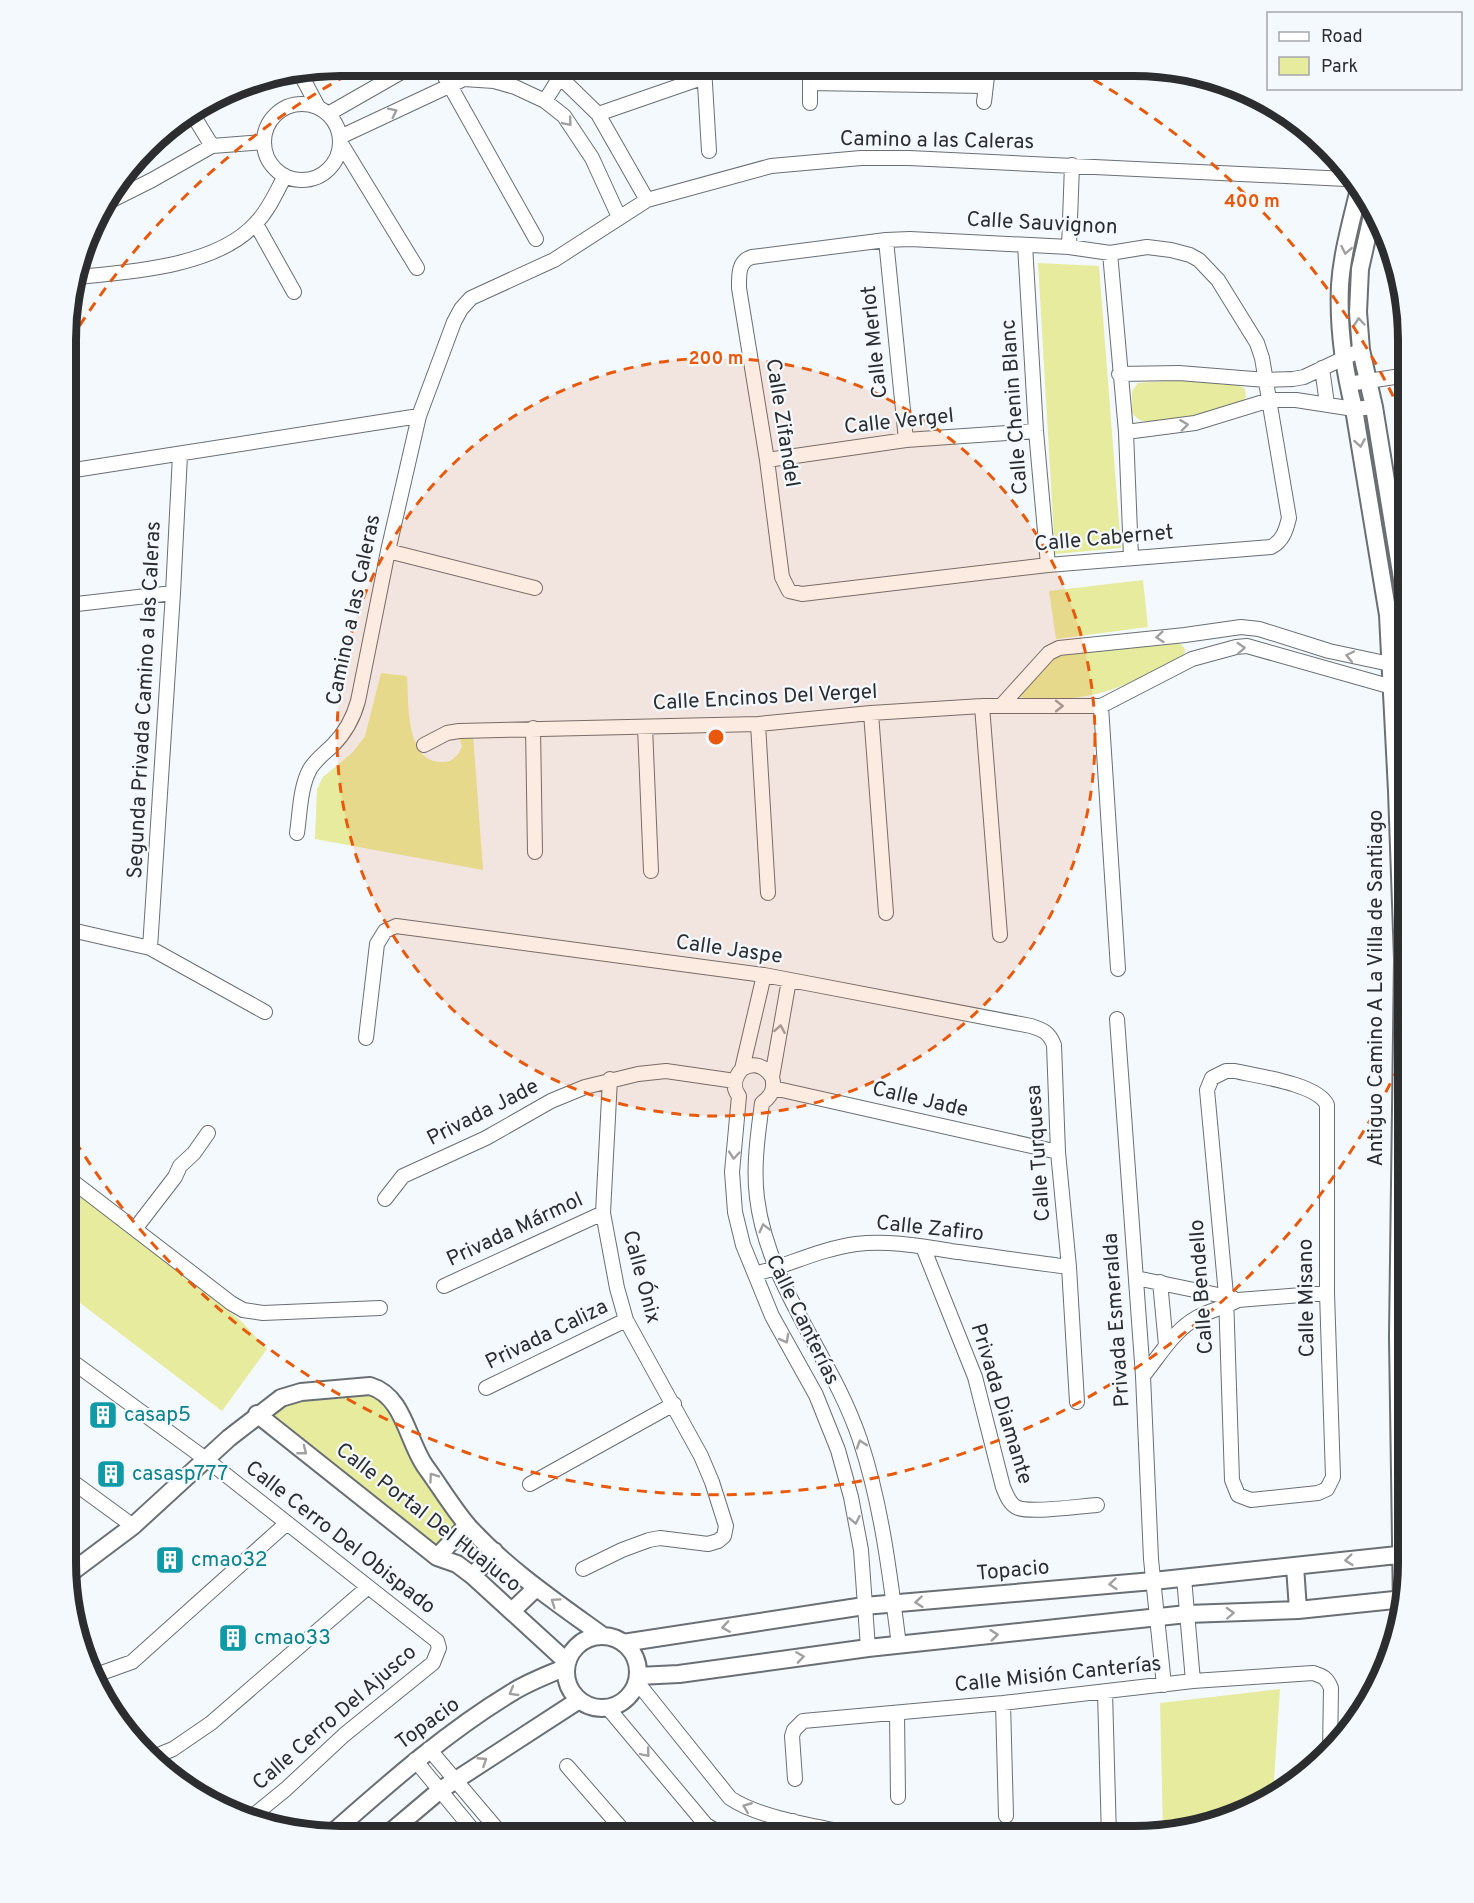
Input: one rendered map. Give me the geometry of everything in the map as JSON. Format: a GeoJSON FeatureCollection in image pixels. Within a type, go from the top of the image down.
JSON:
{"type":"FeatureCollection","features":[{"type":"Feature","properties":{"kind":"street"},"geometry":{"type":"LineString","coordinates":[[340,140],[338,155],[332,166],[322,174],[310,179],[285,176],[276,170],[270,162],[264,142],[269,124],[281,110],[293,105],[306,104],[323,110],[392,76]]}},
{"type":"Feature","properties":{"kind":"street"},"geometry":{"type":"LineString","coordinates":[[445,76],[536,239]]}},
{"type":"Feature","properties":{"kind":"street"},"geometry":{"type":"LineString","coordinates":[[545,101],[558,76]]}},
{"type":"Feature","properties":{"kind":"street"},"geometry":{"type":"LineString","coordinates":[[564,76],[598,114],[647,200]]}},
{"type":"Feature","properties":{"kind":"street"},"geometry":{"type":"LineString","coordinates":[[598,114],[694,76]]}},
{"type":"Feature","properties":{"kind":"street"},"geometry":{"type":"LineString","coordinates":[[704,76],[709,151]]}},
{"type":"Feature","properties":{"kind":"street"},"geometry":{"type":"LineString","coordinates":[[810,76],[810,103]]}},
{"type":"Feature","properties":{"kind":"street"},"geometry":{"type":"LineString","coordinates":[[984,102],[986,76]]}},
{"type":"Feature","properties":{"kind":"street"},"geometry":{"type":"LineString","coordinates":[[304,79],[323,110],[336,124],[340,140],[417,268]]}},
{"type":"Feature","properties":{"kind":"street"},"geometry":{"type":"LineString","coordinates":[[340,140],[450,84],[464,79],[494,81],[515,87],[545,101],[564,117],[592,158],[619,217]]}},
{"type":"Feature","properties":{"kind":"street"},"geometry":{"type":"LineString","coordinates":[[810,83],[984,86]]}},
{"type":"Feature","properties":{"kind":"street"},"geometry":{"type":"LineString","coordinates":[[196,120],[212,146]]}},
{"type":"Feature","properties":{"kind":"street"},"geometry":{"type":"LineString","coordinates":[[121,194],[212,146],[264,142]]}},
{"type":"Feature","properties":{"kind":"street"},"geometry":{"type":"LineString","coordinates":[[592,158],[618,147]]}},
{"type":"Feature","properties":{"kind":"street","name":"Camino a las Caleras"},"geometry":{"type":"LineString","coordinates":[[297,833],[304,783],[309,770],[318,758],[343,735],[352,721],[419,416],[454,322],[460,309],[471,298],[554,260],[647,200],[771,166],[861,158],[909,158],[1341,178]]}},
{"type":"Feature","properties":{"kind":"street"},"geometry":{"type":"LineString","coordinates":[[1069,247],[1072,165]]}},
{"type":"Feature","properties":{"kind":"street"},"geometry":{"type":"LineString","coordinates":[[85,276],[132,272],[218,251],[238,239],[256,224],[285,176]]}},
{"type":"Feature","properties":{"kind":"street","name":"Antiguo Camino A La Villa de Santiago"},"geometry":{"type":"LineString","coordinates":[[1357,200],[1340,283],[1340,318],[1348,384],[1398,660]]}},
{"type":"Feature","properties":{"kind":"street"},"geometry":{"type":"LineString","coordinates":[[256,224],[294,292]]}},
{"type":"Feature","properties":{"kind":"street"},"geometry":{"type":"LineString","coordinates":[[1370,224],[1361,261],[1357,298],[1361,350],[1374,407],[1398,554]]}},
{"type":"Feature","properties":{"kind":"street","name":"Calle Sauvignon"},"geometry":{"type":"LineString","coordinates":[[744,261],[752,257],[886,240],[1069,247],[1110,253],[1147,247],[1180,252],[1199,260],[1214,275],[1249,328],[1262,358],[1270,400]]}},
{"type":"Feature","properties":{"kind":"street","name":"Calle Merlot"},"geometry":{"type":"LineString","coordinates":[[886,240],[906,440]]}},
{"type":"Feature","properties":{"kind":"street","name":"Calle Chenin Blanc"},"geometry":{"type":"LineString","coordinates":[[1025,245],[1036,431],[1048,565]]}},
{"type":"Feature","properties":{"kind":"street"},"geometry":{"type":"LineString","coordinates":[[1110,253],[1119,374],[1126,432],[1131,557]]}},
{"type":"Feature","properties":{"kind":"street","name":"Calle Zifandel"},"geometry":{"type":"LineString","coordinates":[[744,261],[740,268],[739,288],[767,460],[782,577],[789,591]]}},
{"type":"Feature","properties":{"kind":"street"},"geometry":{"type":"LineString","coordinates":[[1119,374],[1179,373],[1266,380],[1304,377],[1361,350]]}},
{"type":"Feature","properties":{"kind":"street"},"geometry":{"type":"LineString","coordinates":[[1322,368],[1327,404]]}},
{"type":"Feature","properties":{"kind":"street"},"geometry":{"type":"LineString","coordinates":[[1304,377],[1307,402]]}},
{"type":"Feature","properties":{"kind":"street"},"geometry":{"type":"LineString","coordinates":[[1348,384],[1398,377]]}},
{"type":"Feature","properties":{"kind":"street"},"geometry":{"type":"LineString","coordinates":[[1126,432],[1195,423],[1270,400],[1327,404],[1354,409],[1374,407]]}},
{"type":"Feature","properties":{"kind":"street","name":"Calle Cabernet"},"geometry":{"type":"LineString","coordinates":[[789,591],[802,594],[1048,565],[1271,546],[1277,543],[1286,530],[1289,518],[1270,400]]}},
{"type":"Feature","properties":{"kind":"street"},"geometry":{"type":"LineString","coordinates":[[76,470],[419,416]]}},
{"type":"Feature","properties":{"kind":"street","name":"Calle Vergel"},"geometry":{"type":"LineString","coordinates":[[767,460],[906,440],[1036,431]]}},
{"type":"Feature","properties":{"kind":"street","name":"Segunda Privada Camino a las Caleras"},"geometry":{"type":"LineString","coordinates":[[150,948],[180,455]]}},
{"type":"Feature","properties":{"kind":"street"},"geometry":{"type":"LineString","coordinates":[[388,551],[535,588]]}},
{"type":"Feature","properties":{"kind":"street"},"geometry":{"type":"LineString","coordinates":[[76,604],[173,593]]}},
{"type":"Feature","properties":{"kind":"street"},"geometry":{"type":"LineString","coordinates":[[1000,706],[1049,653],[1059,648],[1241,627],[1259,629],[1329,651],[1398,665]]}},
{"type":"Feature","properties":{"kind":"street"},"geometry":{"type":"LineString","coordinates":[[1185,635],[1192,659]]}},
{"type":"Feature","properties":{"kind":"street","name":"Calle Encinos Del Vergel"},"geometry":{"type":"LineString","coordinates":[[423,745],[447,733],[459,731],[758,724],[871,713],[982,706],[1101,706],[1192,659],[1247,646],[1398,686]]}},
{"type":"Feature","properties":{"kind":"street"},"geometry":{"type":"LineString","coordinates":[[982,706],[1000,935]]}},
{"type":"Feature","properties":{"kind":"street"},"geometry":{"type":"LineString","coordinates":[[1101,706],[1118,969]]}},
{"type":"Feature","properties":{"kind":"street"},"geometry":{"type":"LineString","coordinates":[[871,713],[886,913]]}},
{"type":"Feature","properties":{"kind":"street"},"geometry":{"type":"LineString","coordinates":[[758,724],[768,893]]}},
{"type":"Feature","properties":{"kind":"street"},"geometry":{"type":"LineString","coordinates":[[645,727],[651,871]]}},
{"type":"Feature","properties":{"kind":"street"},"geometry":{"type":"LineString","coordinates":[[532,728],[535,852]]}},
{"type":"Feature","properties":{"kind":"street","name":"Calle Jaspe"},"geometry":{"type":"LineString","coordinates":[[366,1038],[376,944],[385,931],[396,926],[764,975],[1031,1026],[1050,1035]]}},
{"type":"Feature","properties":{"kind":"street"},"geometry":{"type":"LineString","coordinates":[[76,931],[150,948],[265,1012]]}},
{"type":"Feature","properties":{"kind":"street","name":"Calle Canterías"},"geometry":{"type":"LineString","coordinates":[[764,975],[738,1075],[736,1092],[739,1096],[732,1172],[735,1212],[743,1245],[772,1316],[827,1419],[846,1479],[861,1550],[868,1648]]}},
{"type":"Feature","properties":{"kind":"street"},"geometry":{"type":"LineString","coordinates":[[739,1096],[745,1102],[753,1104],[762,1103],[767,1099],[773,1083],[789,980]]}},
{"type":"Feature","properties":{"kind":"street","name":"Privada Esmeralda"},"geometry":{"type":"LineString","coordinates":[[1117,1019],[1143,1376],[1153,1581],[1164,1685]]}},
{"type":"Feature","properties":{"kind":"street","name":"Calle Turquesa"},"geometry":{"type":"LineString","coordinates":[[1050,1035],[1054,1045],[1058,1152],[1069,1267],[1077,1402]]}},
{"type":"Feature","properties":{"kind":"street","name":"Calle Jade"},"geometry":{"type":"LineString","coordinates":[[610,1079],[666,1071],[738,1075],[751,1065],[761,1066],[773,1083],[1058,1152]]}},
{"type":"Feature","properties":{"kind":"street","name":"Calle Misano"},"geometry":{"type":"LineString","coordinates":[[1212,1078],[1219,1073],[1235,1071],[1308,1088],[1324,1099],[1327,1105],[1327,1293],[1333,1477],[1327,1489],[1318,1493],[1251,1500],[1238,1495]]}},
{"type":"Feature","properties":{"kind":"street","name":"Calle Bendello"},"geometry":{"type":"LineString","coordinates":[[1212,1078],[1207,1090],[1230,1301],[1232,1480],[1238,1495]]}},
{"type":"Feature","properties":{"kind":"street","name":"Privada Jade"},"geometry":{"type":"LineString","coordinates":[[385,1199],[403,1176],[486,1138],[551,1101],[585,1086],[610,1079]]}},
{"type":"Feature","properties":{"kind":"street","name":"Calle Ónix"},"geometry":{"type":"LineString","coordinates":[[583,1569],[622,1550],[650,1540],[708,1544],[718,1541],[724,1536],[725,1521],[701,1456],[626,1320],[617,1288],[603,1212],[610,1079]]}},
{"type":"Feature","properties":{"kind":"street","name":"Calle Canterías"},"geometry":{"type":"LineString","coordinates":[[762,1103],[755,1169],[757,1199],[775,1269],[840,1392],[860,1439],[875,1493],[899,1645]]}},
{"type":"Feature","properties":{"kind":"street"},"geometry":{"type":"LineString","coordinates":[[135,1229],[176,1177],[180,1166],[194,1153],[208,1133]]}},
{"type":"Feature","properties":{"kind":"street"},"geometry":{"type":"LineString","coordinates":[[76,1184],[231,1304],[243,1310],[263,1313],[380,1308]]}},
{"type":"Feature","properties":{"kind":"street","name":"Privada Mármol"},"geometry":{"type":"LineString","coordinates":[[444,1286],[603,1212]]}},
{"type":"Feature","properties":{"kind":"street","name":"Calle Zafiro"},"geometry":{"type":"LineString","coordinates":[[755,1274],[775,1269],[816,1252],[855,1244],[877,1243],[1069,1267]]}},
{"type":"Feature","properties":{"kind":"street","name":"Privada Diamante"},"geometry":{"type":"LineString","coordinates":[[923,1247],[975,1377],[1003,1487],[1009,1500],[1014,1506],[1030,1510],[1097,1505]]}},
{"type":"Feature","properties":{"kind":"street"},"geometry":{"type":"LineString","coordinates":[[1136,1278],[1202,1292],[1230,1301]]}},
{"type":"Feature","properties":{"kind":"street"},"geometry":{"type":"LineString","coordinates":[[1160,1282],[1166,1345]]}},
{"type":"Feature","properties":{"kind":"street"},"geometry":{"type":"LineString","coordinates":[[1143,1376],[1166,1345],[1186,1325],[1230,1301],[1327,1293]]}},
{"type":"Feature","properties":{"kind":"street","name":"Privada Caliza"},"geometry":{"type":"LineString","coordinates":[[486,1388],[626,1320]]}},
{"type":"Feature","properties":{"kind":"street","name":"Calle Cerro Del Obispado"},"geometry":{"type":"LineString","coordinates":[[76,1364],[207,1460],[431,1635],[437,1641],[439,1648]]}},
{"type":"Feature","properties":{"kind":"street","name":"Calle Portal Del Huajuco"},"geometry":{"type":"LineString","coordinates":[[76,1569],[134,1526],[257,1414],[281,1398],[301,1392],[359,1385],[377,1388],[394,1402],[416,1453],[467,1525],[536,1588],[603,1636]]}},
{"type":"Feature","properties":{"kind":"street"},"geometry":{"type":"LineString","coordinates":[[530,1484],[674,1404]]}},
{"type":"Feature","properties":{"kind":"street","name":"Calle Portal Del Huajuco"},"geometry":{"type":"LineString","coordinates":[[257,1414],[437,1557],[457,1564],[473,1576],[566,1665]]}},
{"type":"Feature","properties":{"kind":"street"},"geometry":{"type":"LineString","coordinates":[[76,1484],[134,1526]]}},
{"type":"Feature","properties":{"kind":"street"},"geometry":{"type":"LineString","coordinates":[[101,1673],[132,1662],[287,1523]]}},
{"type":"Feature","properties":{"kind":"street"},"geometry":{"type":"LineString","coordinates":[[437,1557],[467,1525]]}},
{"type":"Feature","properties":{"kind":"street"},"geometry":{"type":"LineString","coordinates":[[861,1550],[885,1547]]}},
{"type":"Feature","properties":{"kind":"street"},"geometry":{"type":"LineString","coordinates":[[473,1576],[494,1551]]}},
{"type":"Feature","properties":{"kind":"street","name":"Topacio"},"geometry":{"type":"LineString","coordinates":[[623,1643],[864,1606],[1153,1581],[1398,1555]]}},
{"type":"Feature","properties":{"kind":"street"},"geometry":{"type":"LineString","coordinates":[[1295,1566],[1298,1610]]}},
{"type":"Feature","properties":{"kind":"street"},"geometry":{"type":"LineString","coordinates":[[1184,1578],[1193,1682]]}},
{"type":"Feature","properties":{"kind":"street"},"geometry":{"type":"LineString","coordinates":[[160,1754],[173,1749],[211,1723],[368,1588]]}},
{"type":"Feature","properties":{"kind":"street"},"geometry":{"type":"LineString","coordinates":[[512,1611],[536,1588]]}},
{"type":"Feature","properties":{"kind":"street"},"geometry":{"type":"LineString","coordinates":[[637,1679],[868,1648],[1187,1614],[1394,1604]]}},
{"type":"Feature","properties":{"kind":"street"},"geometry":{"type":"LineString","coordinates":[[603,1636],[623,1643],[632,1652],[637,1664],[637,1679],[630,1694],[621,1703],[608,1708],[598,1708],[579,1700],[571,1691],[566,1680],[566,1665],[572,1652],[580,1643],[591,1638],[603,1636]]}},
{"type":"Feature","properties":{"kind":"street","name":"Calle Cerro Del Ajusco"},"geometry":{"type":"LineString","coordinates":[[257,1812],[344,1735],[433,1663],[439,1648]]}},
{"type":"Feature","properties":{"kind":"street","name":"Topacio"},"geometry":{"type":"LineString","coordinates":[[340,1826],[429,1749],[513,1692],[566,1665]]}},
{"type":"Feature","properties":{"kind":"street","name":"Calle Misión Canterías"},"geometry":{"type":"LineString","coordinates":[[795,1779],[792,1736],[794,1730],[803,1721],[1003,1703],[1193,1682],[1313,1673],[1322,1675],[1328,1680],[1331,1688],[1330,1738]]}},
{"type":"Feature","properties":{"kind":"street"},"geometry":{"type":"LineString","coordinates":[[637,1679],[729,1798],[749,1809],[804,1826]]}},
{"type":"Feature","properties":{"kind":"street"},"geometry":{"type":"LineString","coordinates":[[1105,1692],[1109,1826]]}},
{"type":"Feature","properties":{"kind":"street"},"geometry":{"type":"LineString","coordinates":[[397,1826],[438,1791],[579,1700]]}},
{"type":"Feature","properties":{"kind":"street"},"geometry":{"type":"LineString","coordinates":[[1003,1703],[1006,1816]]}},
{"type":"Feature","properties":{"kind":"street"},"geometry":{"type":"LineString","coordinates":[[608,1708],[708,1826]]}},
{"type":"Feature","properties":{"kind":"street"},"geometry":{"type":"LineString","coordinates":[[897,1713],[898,1797]]}},
{"type":"Feature","properties":{"kind":"street"},"geometry":{"type":"LineString","coordinates":[[429,1749],[495,1826]]}},
{"type":"Feature","properties":{"kind":"street"},"geometry":{"type":"LineString","coordinates":[[415,1760],[438,1791],[469,1826]]}},
{"type":"Feature","properties":{"kind":"street"},"geometry":{"type":"LineString","coordinates":[[567,1766],[619,1826]]}},
{"type":"Feature","properties":{"kind":"street"},"geometry":{"type":"LineString","coordinates":[[792,1826],[793,1821]]}},
{"type":"Feature","properties":{"kind":"green space"},"geometry":{"type":"Polygon","coordinates":[[[1038,263],[1099,266],[1121,548],[1055,554],[1038,263]]]}},
{"type":"Feature","properties":{"kind":"green space"},"geometry":{"type":"Polygon","coordinates":[[[1180,380],[1238,385],[1245,389],[1246,397],[1229,408],[1181,419],[1143,421],[1132,413],[1132,391],[1138,383],[1180,380]]]}},
{"type":"Feature","properties":{"kind":"green space"},"geometry":{"type":"Polygon","coordinates":[[[1143,580],[1148,627],[1056,639],[1049,591],[1143,580]]]}},
{"type":"Feature","properties":{"kind":"green space"},"geometry":{"type":"Polygon","coordinates":[[[1178,641],[1185,649],[1184,657],[1119,687],[1086,696],[1068,698],[1036,699],[1016,696],[1041,666],[1060,653],[1178,641]]]}},
{"type":"Feature","properties":{"kind":"green space"},"geometry":{"type":"Polygon","coordinates":[[[381,673],[407,676],[411,729],[421,753],[430,760],[446,762],[452,760],[462,746],[459,737],[473,734],[483,870],[315,839],[317,789],[323,777],[353,752],[365,736],[381,673]]]}},
{"type":"Feature","properties":{"kind":"green space"},"geometry":{"type":"Polygon","coordinates":[[[76,1191],[240,1320],[267,1349],[222,1411],[76,1300],[76,1191]]]}},
{"type":"Feature","properties":{"kind":"green space"},"geometry":{"type":"Polygon","coordinates":[[[369,1393],[383,1401],[419,1468],[453,1519],[455,1528],[439,1545],[434,1545],[274,1418],[278,1410],[310,1397],[369,1393]]]}},
{"type":"Feature","properties":{"kind":"green space"},"geometry":{"type":"Polygon","coordinates":[[[1280,1689],[1274,1786],[1250,1799],[1218,1812],[1163,1825],[1160,1703],[1280,1689]]]}},
{"type":"Feature","properties":{"kind":"place","name":"casap5"},"geometry":{"type":"Point","coordinates":[103,1415]}},
{"type":"Feature","properties":{"kind":"place","name":"casasp777"},"geometry":{"type":"Point","coordinates":[111,1474]}},
{"type":"Feature","properties":{"kind":"place","name":"cmao32"},"geometry":{"type":"Point","coordinates":[170,1560]}},
{"type":"Feature","properties":{"kind":"place","name":"cmao33"},"geometry":{"type":"Point","coordinates":[233,1638]}}]}
